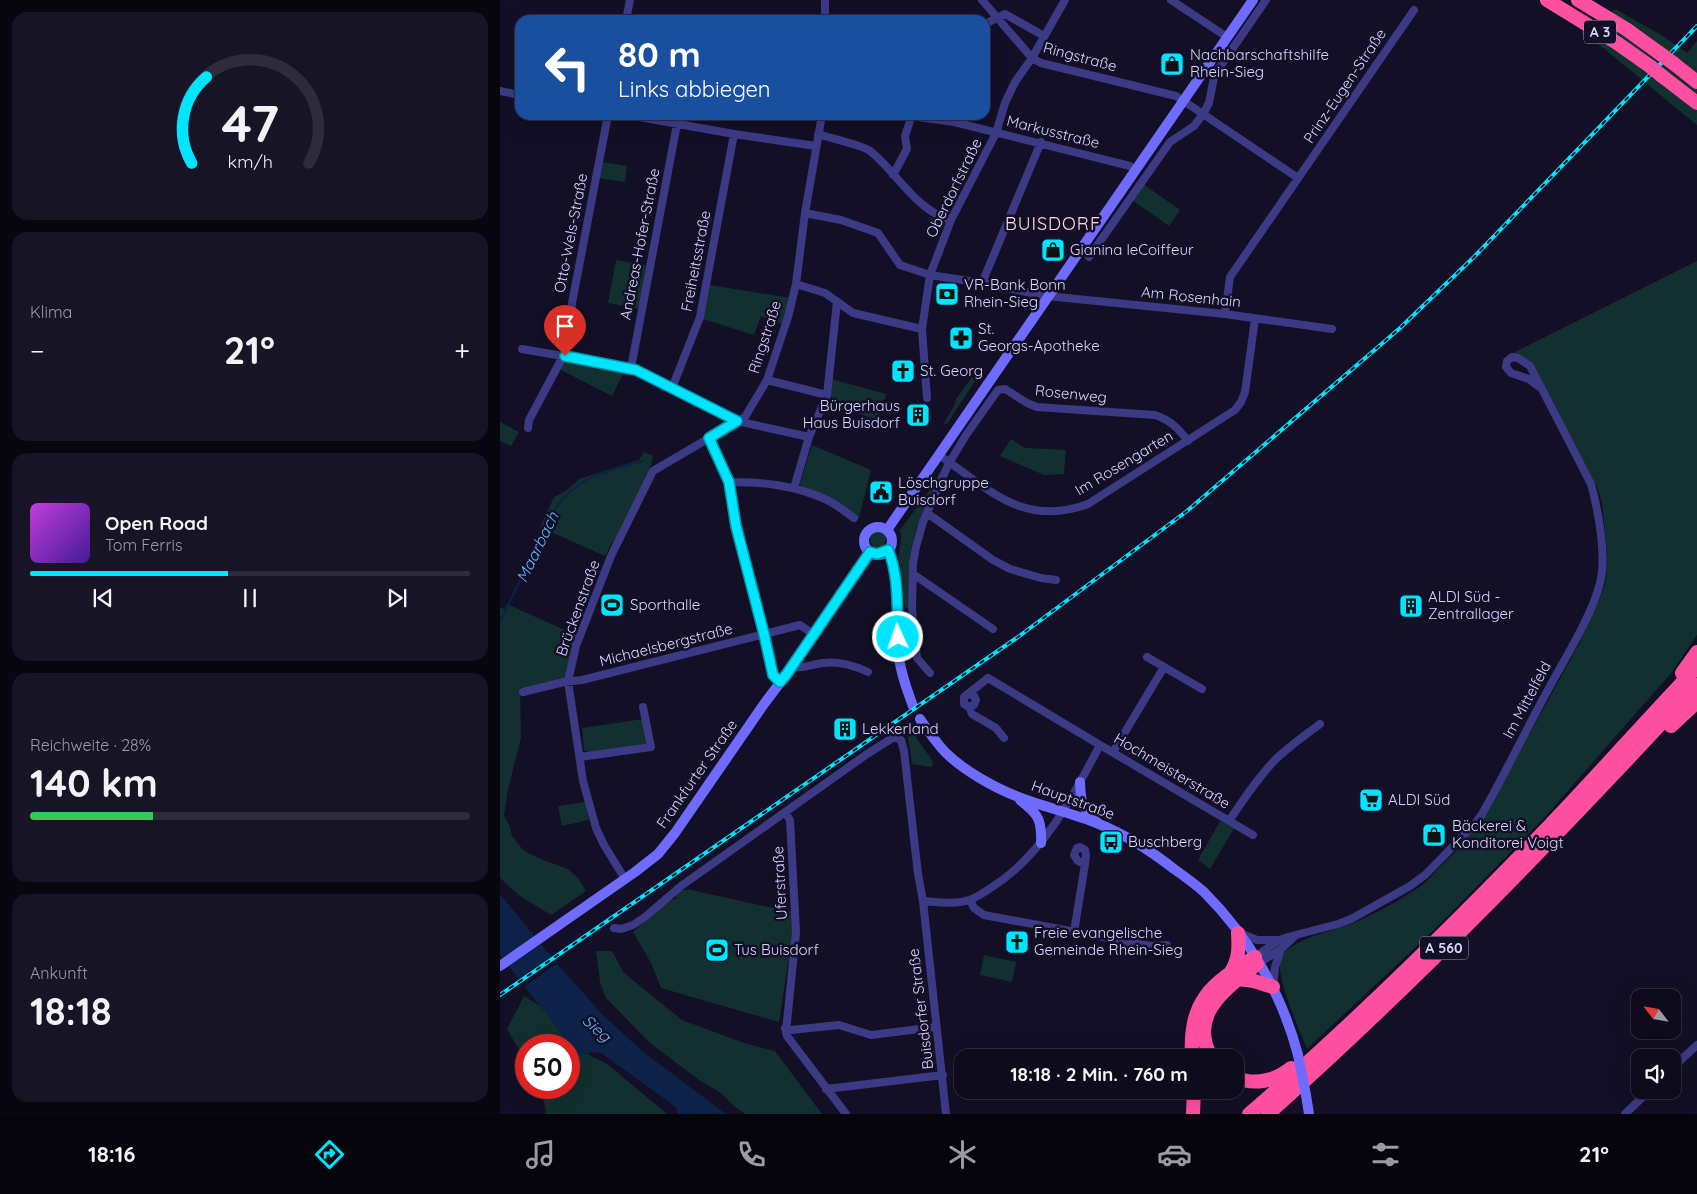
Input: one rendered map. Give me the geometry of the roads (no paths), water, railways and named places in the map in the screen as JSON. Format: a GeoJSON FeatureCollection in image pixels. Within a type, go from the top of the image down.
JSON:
{"type":"FeatureCollection","features":[{"type":"Feature","properties":{"kind":"highway","name":"A 3"},"geometry":{"type":"LineString","coordinates":[[1547,0],[1604,34],[1697,103]]}},
{"type":"Feature","properties":{"kind":"highway","name":"A 3"},"geometry":{"type":"LineString","coordinates":[[1578,0],[1626,29],[1697,82]]}},
{"type":"Feature","properties":{"kind":"highway"},"geometry":{"type":"LineString","coordinates":[[1650,716],[1697,652]]}},
{"type":"Feature","properties":{"kind":"highway","name":"A 560"},"geometry":{"type":"LineString","coordinates":[[1249,1114],[1323,1047],[1461,915],[1550,825],[1697,667]]}},
{"type":"Feature","properties":{"kind":"highway","name":"A 560"},"geometry":{"type":"LineString","coordinates":[[1268,1114],[1474,919],[1614,776],[1697,685]]}},
{"type":"Feature","properties":{"kind":"highway"},"geometry":{"type":"LineString","coordinates":[[1614,776],[1697,702]]}},
{"type":"Feature","properties":{"kind":"highway"},"geometry":{"type":"LineString","coordinates":[[1208,1049],[1204,1023],[1214,1001],[1235,976],[1239,952],[1238,932]]}},
{"type":"Feature","properties":{"kind":"highway"},"geometry":{"type":"LineString","coordinates":[[1192,1049],[1194,1020],[1206,995],[1257,960]]}},
{"type":"Feature","properties":{"kind":"highway"},"geometry":{"type":"LineString","coordinates":[[1235,976],[1273,987]]}},
{"type":"Feature","properties":{"kind":"highway"},"geometry":{"type":"LineString","coordinates":[[1244,1080],[1253,1082],[1266,1081],[1288,1071],[1312,1051],[1323,1047]]}},
{"type":"Feature","properties":{"kind":"highway"},"geometry":{"type":"LineString","coordinates":[[1193,1114],[1194,1099]]}},
{"type":"Feature","properties":{"kind":"main road"},"geometry":{"type":"LineString","coordinates":[[887,530],[1253,0]]}},
{"type":"Feature","properties":{"kind":"main road"},"geometry":{"type":"LineString","coordinates":[[875,527],[887,530],[892,538],[888,550],[877,554],[870,552],[864,544],[868,531],[875,527]]}},
{"type":"Feature","properties":{"kind":"main road"},"geometry":{"type":"LineString","coordinates":[[888,550],[892,558],[895,577],[899,656],[903,679],[912,706]]}},
{"type":"Feature","properties":{"kind":"main road","name":"Frankfurter Straße"},"geometry":{"type":"LineString","coordinates":[[500,966],[650,862],[675,833],[870,552]]}},
{"type":"Feature","properties":{"kind":"main road","name":"Hauptstraße"},"geometry":{"type":"LineString","coordinates":[[920,719],[931,736],[946,753],[980,777],[1015,796],[1098,823],[1150,850],[1203,892],[1238,932],[1273,987],[1283,1009],[1298,1055],[1309,1114]]}},
{"type":"Feature","properties":{"kind":"main road"},"geometry":{"type":"LineString","coordinates":[[1080,782],[1080,802],[1098,823]]}},
{"type":"Feature","properties":{"kind":"main road"},"geometry":{"type":"LineString","coordinates":[[1015,796],[1034,811],[1038,818],[1041,828],[1041,843]]}},
{"type":"Feature","properties":{"kind":"street"},"geometry":{"type":"LineString","coordinates":[[627,15],[630,0]]}},
{"type":"Feature","properties":{"kind":"street"},"geometry":{"type":"LineString","coordinates":[[825,0],[825,15]]}},
{"type":"Feature","properties":{"kind":"street","name":"Ringstraße"},"geometry":{"type":"LineString","coordinates":[[982,0],[1032,58],[1041,63],[1176,96],[1184,101]]}},
{"type":"Feature","properties":{"kind":"street","name":"Oberdorfstraße"},"geometry":{"type":"LineString","coordinates":[[927,398],[922,329],[930,275],[951,220],[996,133],[1014,82],[1032,58],[1065,0]]}},
{"type":"Feature","properties":{"kind":"street"},"geometry":{"type":"LineString","coordinates":[[1171,0],[1227,37]]}},
{"type":"Feature","properties":{"kind":"street"},"geometry":{"type":"LineString","coordinates":[[1089,257],[1170,142],[1194,126],[1209,103],[1217,71],[1266,0]]}},
{"type":"Feature","properties":{"kind":"street","name":"Prinz-Eugen-Straße"},"geometry":{"type":"LineString","coordinates":[[1225,314],[1230,277],[1414,10]]}},
{"type":"Feature","properties":{"kind":"street"},"geometry":{"type":"LineString","coordinates":[[990,22],[1006,14],[1044,36]]}},
{"type":"Feature","properties":{"kind":"street"},"geometry":{"type":"LineString","coordinates":[[500,91],[515,94]]}},
{"type":"Feature","properties":{"kind":"street"},"geometry":{"type":"LineString","coordinates":[[1184,101],[1298,178]]}},
{"type":"Feature","properties":{"kind":"street","name":"Otto-Wels-Straße"},"geometry":{"type":"LineString","coordinates":[[565,356],[572,316],[572,303],[607,120]]}},
{"type":"Feature","properties":{"kind":"street"},"geometry":{"type":"LineString","coordinates":[[655,120],[816,146]]}},
{"type":"Feature","properties":{"kind":"street","name":"Ringstraße"},"geometry":{"type":"LineString","coordinates":[[709,438],[745,416],[767,380],[788,317],[796,284],[805,213],[821,120]]}},
{"type":"Feature","properties":{"kind":"street"},"geometry":{"type":"LineString","coordinates":[[893,175],[907,149],[905,136],[910,120]]}},
{"type":"Feature","properties":{"kind":"street","name":"Markusstraße"},"geometry":{"type":"LineString","coordinates":[[942,120],[1041,142],[1130,166]]}},
{"type":"Feature","properties":{"kind":"street","name":"Andreas-Hofer-Straße"},"geometry":{"type":"LineString","coordinates":[[630,368],[677,124]]}},
{"type":"Feature","properties":{"kind":"street","name":"Freiheitsstraße"},"geometry":{"type":"LineString","coordinates":[[672,388],[700,317],[734,134]]}},
{"type":"Feature","properties":{"kind":"street"},"geometry":{"type":"LineString","coordinates":[[818,134],[868,149],[921,204],[951,220]]}},
{"type":"Feature","properties":{"kind":"street"},"geometry":{"type":"LineString","coordinates":[[982,283],[1041,142]]}},
{"type":"Feature","properties":{"kind":"street","name":"Am Rosenhain"},"geometry":{"type":"LineString","coordinates":[[805,213],[841,220],[878,233],[900,265],[930,275],[1047,296],[1225,314],[1332,329]]}},
{"type":"Feature","properties":{"kind":"street"},"geometry":{"type":"LineString","coordinates":[[796,284],[825,293],[853,312],[922,329]]}},
{"type":"Feature","properties":{"kind":"street"},"geometry":{"type":"LineString","coordinates":[[794,488],[809,437],[827,396],[837,302]]}},
{"type":"Feature","properties":{"kind":"street","name":"Im Rosengarten"},"geometry":{"type":"LineString","coordinates":[[940,455],[1011,503],[1037,512],[1072,510],[1088,504],[1229,415],[1241,402],[1245,392],[1254,318]]}},
{"type":"Feature","properties":{"kind":"street"},"geometry":{"type":"LineString","coordinates":[[522,348],[630,368],[737,421],[809,437]]}},
{"type":"Feature","properties":{"kind":"street"},"geometry":{"type":"LineString","coordinates":[[528,428],[529,420],[565,356]]}},
{"type":"Feature","properties":{"kind":"street"},"geometry":{"type":"LineString","coordinates":[[767,380],[827,396]]}},
{"type":"Feature","properties":{"kind":"street","name":"Im Mittelfeld"},"geometry":{"type":"LineString","coordinates":[[1257,960],[1279,940],[1351,919],[1410,886],[1425,875],[1474,825],[1490,800],[1594,602],[1601,581],[1602,553],[1597,504],[1591,484],[1539,386]]}},
{"type":"Feature","properties":{"kind":"street","name":"Rosenweg"},"geometry":{"type":"LineString","coordinates":[[930,673],[917,658],[912,609],[913,562],[916,547],[927,513],[950,462],[966,435],[998,390],[1005,389],[1027,404],[1036,407],[1155,415],[1166,418],[1174,424],[1188,441]]}},
{"type":"Feature","properties":{"kind":"street"},"geometry":{"type":"LineString","coordinates":[[709,438],[729,482],[736,526],[773,675],[780,682]]}},
{"type":"Feature","properties":{"kind":"street","name":"Brückenstraße"},"geometry":{"type":"LineString","coordinates":[[625,879],[596,828],[583,781],[568,681],[576,646],[611,556],[652,471],[709,438]]}},
{"type":"Feature","properties":{"kind":"street"},"geometry":{"type":"LineString","coordinates":[[729,482],[763,482],[794,488],[826,499],[854,518]]}},
{"type":"Feature","properties":{"kind":"street"},"geometry":{"type":"LineString","coordinates":[[927,513],[993,560],[1010,569],[1056,580]]}},
{"type":"Feature","properties":{"kind":"street"},"geometry":{"type":"LineString","coordinates":[[913,574],[993,629]]}},
{"type":"Feature","properties":{"kind":"street","name":"Michaelsbergstraße"},"geometry":{"type":"LineString","coordinates":[[523,692],[568,681],[582,680],[800,625],[813,634]]}},
{"type":"Feature","properties":{"kind":"street"},"geometry":{"type":"LineString","coordinates":[[1147,657],[1202,689]]}},
{"type":"Feature","properties":{"kind":"street"},"geometry":{"type":"LineString","coordinates":[[792,667],[840,662],[868,672]]}},
{"type":"Feature","properties":{"kind":"street"},"geometry":{"type":"LineString","coordinates":[[1113,752],[1164,667]]}},
{"type":"Feature","properties":{"kind":"street","name":"Hochmeisterstraße"},"geometry":{"type":"LineString","coordinates":[[1004,738],[996,728],[972,714],[969,707],[974,705],[976,700],[974,696],[969,694],[988,675],[1100,745],[1253,835]]}},
{"type":"Feature","properties":{"kind":"street"},"geometry":{"type":"LineString","coordinates":[[580,756],[651,747],[643,707]]}},
{"type":"Feature","properties":{"kind":"street","name":"Hochmeisterstraße"},"geometry":{"type":"LineString","coordinates":[[1229,821],[1248,792],[1274,762],[1298,740],[1320,724]]}},
{"type":"Feature","properties":{"kind":"street","name":"Uferstraße"},"geometry":{"type":"LineString","coordinates":[[614,928],[621,929],[645,918],[681,886],[882,744],[894,737],[901,740]]}},
{"type":"Feature","properties":{"kind":"street","name":"Buisdorfer Straße"},"geometry":{"type":"LineString","coordinates":[[901,740],[923,901],[946,1114]]}},
{"type":"Feature","properties":{"kind":"street","name":"Hochmeisterstraße"},"geometry":{"type":"LineString","coordinates":[[1062,812],[1100,745]]}},
{"type":"Feature","properties":{"kind":"street","name":"Uferstraße"},"geometry":{"type":"LineString","coordinates":[[785,812],[790,820],[796,932],[786,1028]]}},
{"type":"Feature","properties":{"kind":"street"},"geometry":{"type":"LineString","coordinates":[[923,901],[954,903],[970,900],[1008,876],[1041,843],[1062,812]]}},
{"type":"Feature","properties":{"kind":"street"},"geometry":{"type":"LineString","coordinates":[[1074,932],[1084,864]]}},
{"type":"Feature","properties":{"kind":"street"},"geometry":{"type":"LineString","coordinates":[[970,900],[974,908],[984,915],[1152,946],[1167,945]]}},
{"type":"Feature","properties":{"kind":"street","name":"Hauptstraße"},"geometry":{"type":"LineString","coordinates":[[1238,932],[1257,940],[1279,940]]}},
{"type":"Feature","properties":{"kind":"street","name":"Im Mittelfeld"},"geometry":{"type":"LineString","coordinates":[[1257,960],[1281,949],[1296,935]]}},
{"type":"Feature","properties":{"kind":"street"},"geometry":{"type":"LineString","coordinates":[[1273,987],[1281,949]]}},
{"type":"Feature","properties":{"kind":"street"},"geometry":{"type":"LineString","coordinates":[[846,1114],[787,1036],[786,1028],[791,1030],[839,1025],[871,1035],[936,1027]]}},
{"type":"Feature","properties":{"kind":"street"},"geometry":{"type":"LineString","coordinates":[[1681,1060],[1697,1045]]}},
{"type":"Feature","properties":{"kind":"street"},"geometry":{"type":"LineString","coordinates":[[826,1089],[943,1075]]}},
{"type":"Feature","properties":{"kind":"street"},"geometry":{"type":"LineString","coordinates":[[1625,1114],[1641,1099]]}},
{"type":"Feature","properties":{"kind":"water","name":"Sieg"},"geometry":{"type":"Polygon","coordinates":[[[500,894],[560,967],[603,1015],[642,1051],[726,1114],[678,1114],[676,1107],[601,1053],[591,1052],[580,1055],[580,1034],[562,1034],[500,955],[500,894]]]}},
{"type":"Feature","properties":{"kind":"waterway","name":"Maarbach"},"geometry":{"type":"LineString","coordinates":[[500,622],[553,512],[562,500],[572,490],[592,477],[643,461]]}},
{"type":"Feature","properties":{"kind":"railway"},"geometry":{"type":"LineString","coordinates":[[500,995],[1018,637],[1187,511],[1399,329],[1475,256],[1697,26]]}},
{"type":"Feature","properties":{"kind":"place","name":"Nachbarschaftshilfe Rhein-Sieg"},"geometry":{"type":"Point","coordinates":[1172,64]}},
{"type":"Feature","properties":{"kind":"place","name":"Gianina leCoiffeur"},"geometry":{"type":"Point","coordinates":[1053,250]}},
{"type":"Feature","properties":{"kind":"place","name":"VR-Bank Bonn Rhein-Sieg"},"geometry":{"type":"Point","coordinates":[947,294]}},
{"type":"Feature","properties":{"kind":"place","name":"St. Georgs-Apotheke"},"geometry":{"type":"Point","coordinates":[961,338]}},
{"type":"Feature","properties":{"kind":"place","name":"St. Georg"},"geometry":{"type":"Point","coordinates":[903,371]}},
{"type":"Feature","properties":{"kind":"place","name":"Bürgerhaus Haus Buisdorf"},"geometry":{"type":"Point","coordinates":[918,415]}},
{"type":"Feature","properties":{"kind":"place","name":"Löschgruppe Buisdorf"},"geometry":{"type":"Point","coordinates":[881,492]}},
{"type":"Feature","properties":{"kind":"place","name":"Sporthalle"},"geometry":{"type":"Point","coordinates":[612,605]}},
{"type":"Feature","properties":{"kind":"place","name":"ALDI Süd - Zentrallager"},"geometry":{"type":"Point","coordinates":[1411,606]}},
{"type":"Feature","properties":{"kind":"place","name":"Lekkerland"},"geometry":{"type":"Point","coordinates":[845,729]}},
{"type":"Feature","properties":{"kind":"place","name":"ALDI Süd"},"geometry":{"type":"Point","coordinates":[1371,800]}},
{"type":"Feature","properties":{"kind":"place","name":"Bäckerei & Konditorei Voigt"},"geometry":{"type":"Point","coordinates":[1434,835]}},
{"type":"Feature","properties":{"kind":"place","name":"Buschberg"},"geometry":{"type":"Point","coordinates":[1111,842]}},
{"type":"Feature","properties":{"kind":"place","name":"Freie evangelische Gemeinde Rhein-Sieg"},"geometry":{"type":"Point","coordinates":[1017,942]}},
{"type":"Feature","properties":{"kind":"place","name":"Tus Buisdorf"},"geometry":{"type":"Point","coordinates":[717,950]}},
{"type":"Feature","properties":{"kind":"district","name":"BUISDORF"},"geometry":{"type":"Point","coordinates":[1053,224]}}]}
